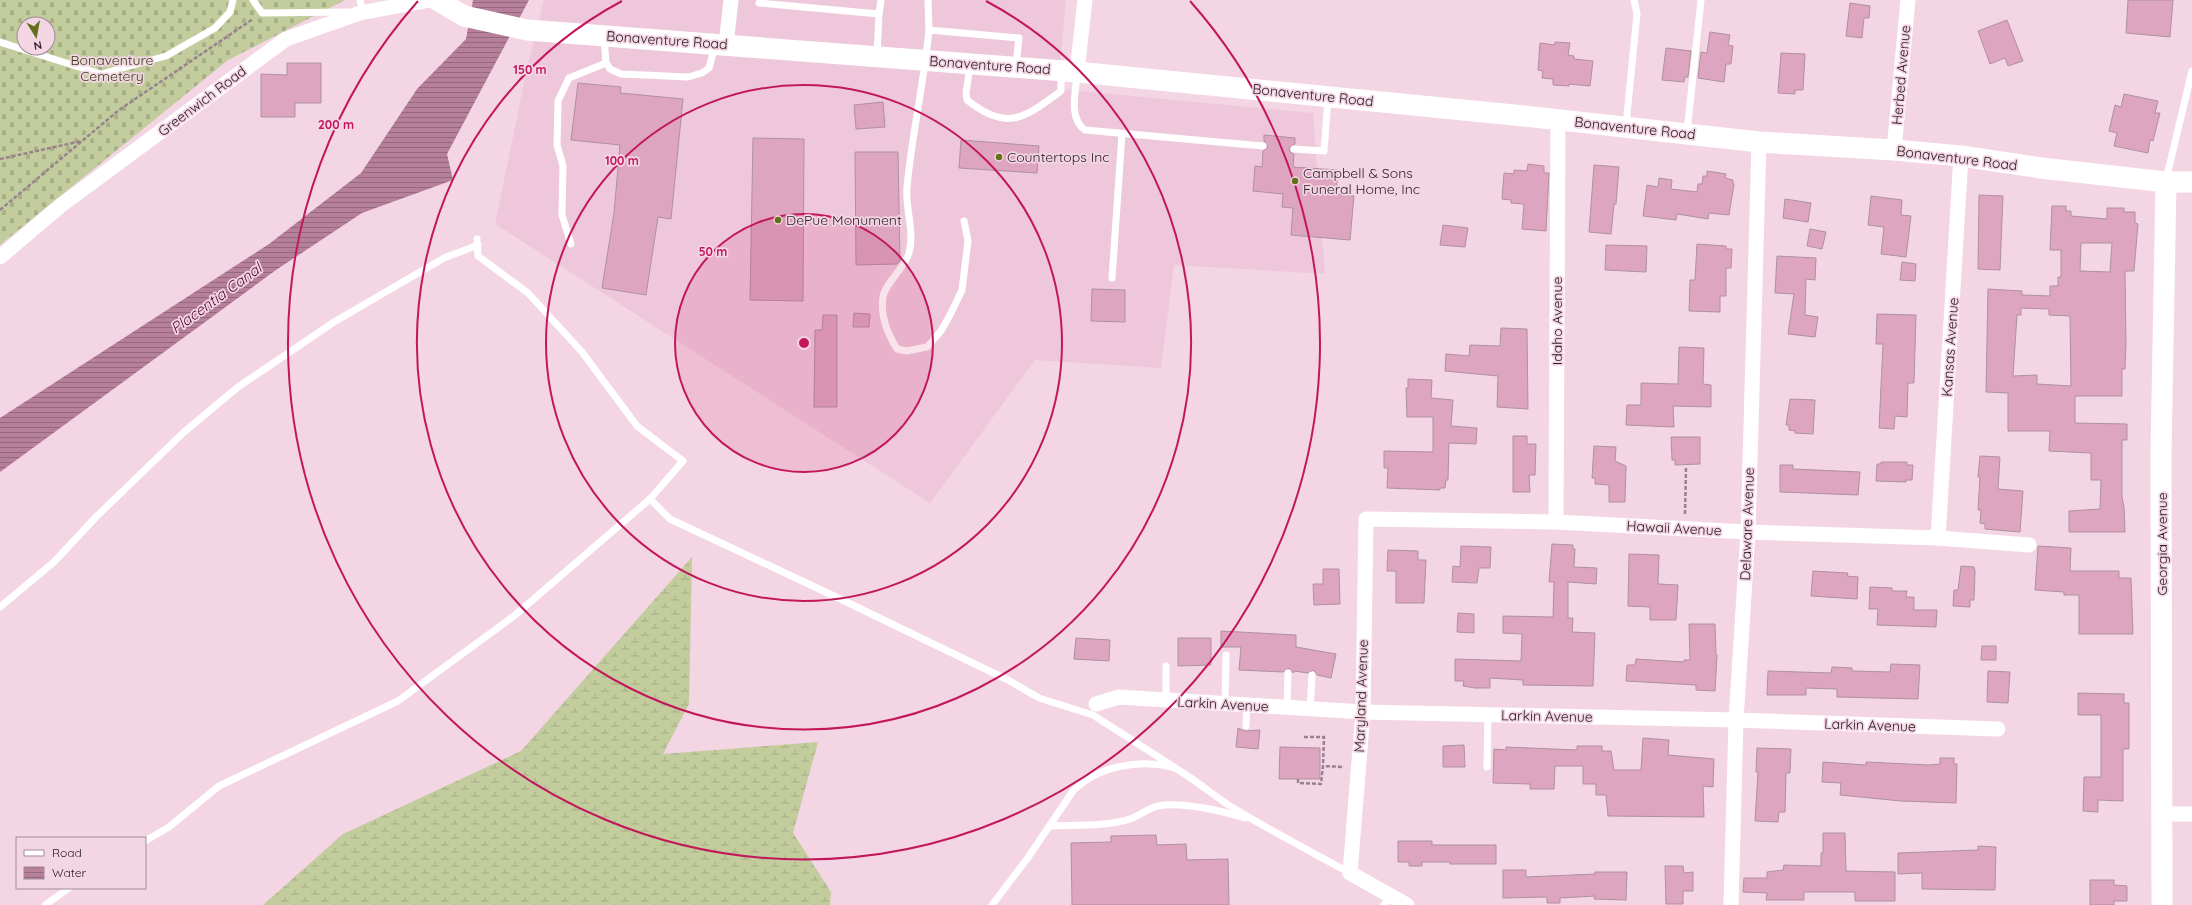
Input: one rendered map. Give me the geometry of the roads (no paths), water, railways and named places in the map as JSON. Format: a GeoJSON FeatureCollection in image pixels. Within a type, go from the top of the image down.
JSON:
{"type":"FeatureCollection","features":[{"type":"Feature","properties":{"kind":"street","name":"Greenwich Road"},"geometry":{"type":"LineString","coordinates":[[0,257],[60,206],[286,39],[361,9],[430,0]]}},
{"type":"Feature","properties":{"kind":"street","name":"Bonaventure Road"},"geometry":{"type":"LineString","coordinates":[[437,0],[464,16],[527,30],[1069,71],[1558,120],[1759,142],[1894,150],[1962,156],[2041,168],[2166,182],[2192,182]]}},
{"type":"Feature","properties":{"kind":"street"},"geometry":{"type":"LineString","coordinates":[[721,45],[731,0]]}},
{"type":"Feature","properties":{"kind":"street"},"geometry":{"type":"LineString","coordinates":[[1069,71],[1085,0]]}},
{"type":"Feature","properties":{"kind":"street","name":"Herbed Avenue"},"geometry":{"type":"LineString","coordinates":[[1894,150],[1908,0]]}},
{"type":"Feature","properties":{"kind":"street","name":"Idaho Avenue"},"geometry":{"type":"LineString","coordinates":[[1556,522],[1558,120]]}},
{"type":"Feature","properties":{"kind":"street","name":"Delaware Avenue"},"geometry":{"type":"LineString","coordinates":[[1731,905],[1736,720],[1748,532],[1759,142]]}},
{"type":"Feature","properties":{"kind":"street","name":"Kansas Avenue"},"geometry":{"type":"LineString","coordinates":[[1938,538],[1962,156]]}},
{"type":"Feature","properties":{"kind":"street","name":"Georgia Avenue"},"geometry":{"type":"LineString","coordinates":[[2162,905],[2162,454],[2166,182]]}},
{"type":"Feature","properties":{"kind":"street","name":"Hawaii Avenue"},"geometry":{"type":"LineString","coordinates":[[1366,519],[1556,522],[1748,532],[1938,538],[2029,545]]}},
{"type":"Feature","properties":{"kind":"street","name":"Maryland Avenue"},"geometry":{"type":"LineString","coordinates":[[1350,873],[1363,712],[1366,519]]}},
{"type":"Feature","properties":{"kind":"street","name":"Larkin Avenue"},"geometry":{"type":"LineString","coordinates":[[1096,704],[1119,697],[1363,712],[1736,720],[1998,729]]}},
{"type":"Feature","properties":{"kind":"street"},"geometry":{"type":"LineString","coordinates":[[2162,814],[2192,814]]}},
{"type":"Feature","properties":{"kind":"street"},"geometry":{"type":"LineString","coordinates":[[1350,873],[1387,900],[1408,905]]}},
{"type":"Feature","properties":{"kind":"lane"},"geometry":{"type":"LineString","coordinates":[[0,42],[101,74],[166,56],[216,28],[230,12],[233,0]]}},
{"type":"Feature","properties":{"kind":"lane"},"geometry":{"type":"LineString","coordinates":[[253,0],[262,13],[361,9]]}},
{"type":"Feature","properties":{"kind":"lane"},"geometry":{"type":"LineString","coordinates":[[876,57],[881,0]]}},
{"type":"Feature","properties":{"kind":"lane"},"geometry":{"type":"LineString","coordinates":[[928,0],[929,30],[926,60],[907,188],[912,233],[909,253],[903,266],[883,296],[882,310],[888,335],[897,349],[907,351],[927,347],[941,331],[950,315],[962,290],[968,240],[964,221]]}},
{"type":"Feature","properties":{"kind":"lane"},"geometry":{"type":"LineString","coordinates":[[1626,127],[1637,14],[1634,0]]}},
{"type":"Feature","properties":{"kind":"lane"},"geometry":{"type":"LineString","coordinates":[[1686,134],[1701,0]]}},
{"type":"Feature","properties":{"kind":"lane"},"geometry":{"type":"LineString","coordinates":[[759,3],[879,14]]}},
{"type":"Feature","properties":{"kind":"lane"},"geometry":{"type":"LineString","coordinates":[[929,30],[1019,38],[1016,67]]}},
{"type":"Feature","properties":{"kind":"lane"},"geometry":{"type":"LineString","coordinates":[[604,36],[606,63],[610,68],[621,74],[688,77],[702,73],[709,68],[721,45]]}},
{"type":"Feature","properties":{"kind":"lane"},"geometry":{"type":"LineString","coordinates":[[571,244],[562,215],[563,166],[557,145],[558,101],[569,78],[606,63]]}},
{"type":"Feature","properties":{"kind":"lane"},"geometry":{"type":"LineString","coordinates":[[970,64],[966,93],[967,100],[982,112],[992,116],[1008,118],[1023,117],[1061,91],[1069,71]]}},
{"type":"Feature","properties":{"kind":"lane"},"geometry":{"type":"LineString","coordinates":[[1069,71],[1074,114],[1078,125],[1085,130],[1263,146]]}},
{"type":"Feature","properties":{"kind":"lane"},"geometry":{"type":"LineString","coordinates":[[2166,182],[2192,71]]}},
{"type":"Feature","properties":{"kind":"lane"},"geometry":{"type":"LineString","coordinates":[[1294,149],[1324,151],[1328,97]]}},
{"type":"Feature","properties":{"kind":"lane"},"geometry":{"type":"LineString","coordinates":[[1112,278],[1122,134]]}},
{"type":"Feature","properties":{"kind":"lane"},"geometry":{"type":"LineString","coordinates":[[0,607],[54,562],[96,517],[184,432],[238,387],[334,322],[444,258],[477,242],[478,256],[528,293],[582,352],[637,426],[683,461],[650,499],[514,616],[398,701],[219,786],[169,827],[146,840]]}},
{"type":"Feature","properties":{"kind":"lane"},"geometry":{"type":"LineString","coordinates":[[650,499],[670,519],[841,599],[1008,680],[1039,698],[1093,715],[1174,767],[1229,806],[1350,873]]}},
{"type":"Feature","properties":{"kind":"lane"},"geometry":{"type":"LineString","coordinates":[[1225,704],[1226,655]]}},
{"type":"Feature","properties":{"kind":"lane"},"geometry":{"type":"LineString","coordinates":[[1166,666],[1166,700]]}},
{"type":"Feature","properties":{"kind":"lane"},"geometry":{"type":"LineString","coordinates":[[1287,707],[1288,673]]}},
{"type":"Feature","properties":{"kind":"lane"},"geometry":{"type":"LineString","coordinates":[[1310,709],[1312,676]]}},
{"type":"Feature","properties":{"kind":"lane"},"geometry":{"type":"LineString","coordinates":[[1246,726],[1248,705]]}},
{"type":"Feature","properties":{"kind":"lane"},"geometry":{"type":"LineString","coordinates":[[1487,767],[1488,715]]}},
{"type":"Feature","properties":{"kind":"lane"},"geometry":{"type":"LineString","coordinates":[[992,905],[1051,826],[1074,791],[1093,775],[1117,767],[1132,765],[1174,767]]}},
{"type":"Feature","properties":{"kind":"lane"},"geometry":{"type":"LineString","coordinates":[[1051,826],[1129,820],[1157,806],[1213,809],[1256,822]]}},
{"type":"Feature","properties":{"kind":"lane"},"geometry":{"type":"LineString","coordinates":[[45,905],[68,889]]}},
{"type":"Feature","properties":{"kind":"water","name":"Placentia Canal"},"geometry":{"type":"Polygon","coordinates":[[[473,0],[529,0],[447,154],[453,180],[362,213],[276,270],[0,472],[0,418],[269,244],[361,173],[417,89],[466,39],[473,0]]]}},
{"type":"Feature","properties":{"kind":"place","name":"Countertops Inc"},"geometry":{"type":"Point","coordinates":[999,157]}},
{"type":"Feature","properties":{"kind":"place","name":"Campbell & Sons Funeral Home, Inc"},"geometry":{"type":"Point","coordinates":[1295,181]}},
{"type":"Feature","properties":{"kind":"place","name":"DePue Monument"},"geometry":{"type":"Point","coordinates":[778,220]}},
{"type":"Feature","properties":{"kind":"park label","name":"Bonaventure Cemetery"},"geometry":{"type":"Point","coordinates":[112,68]}}]}
